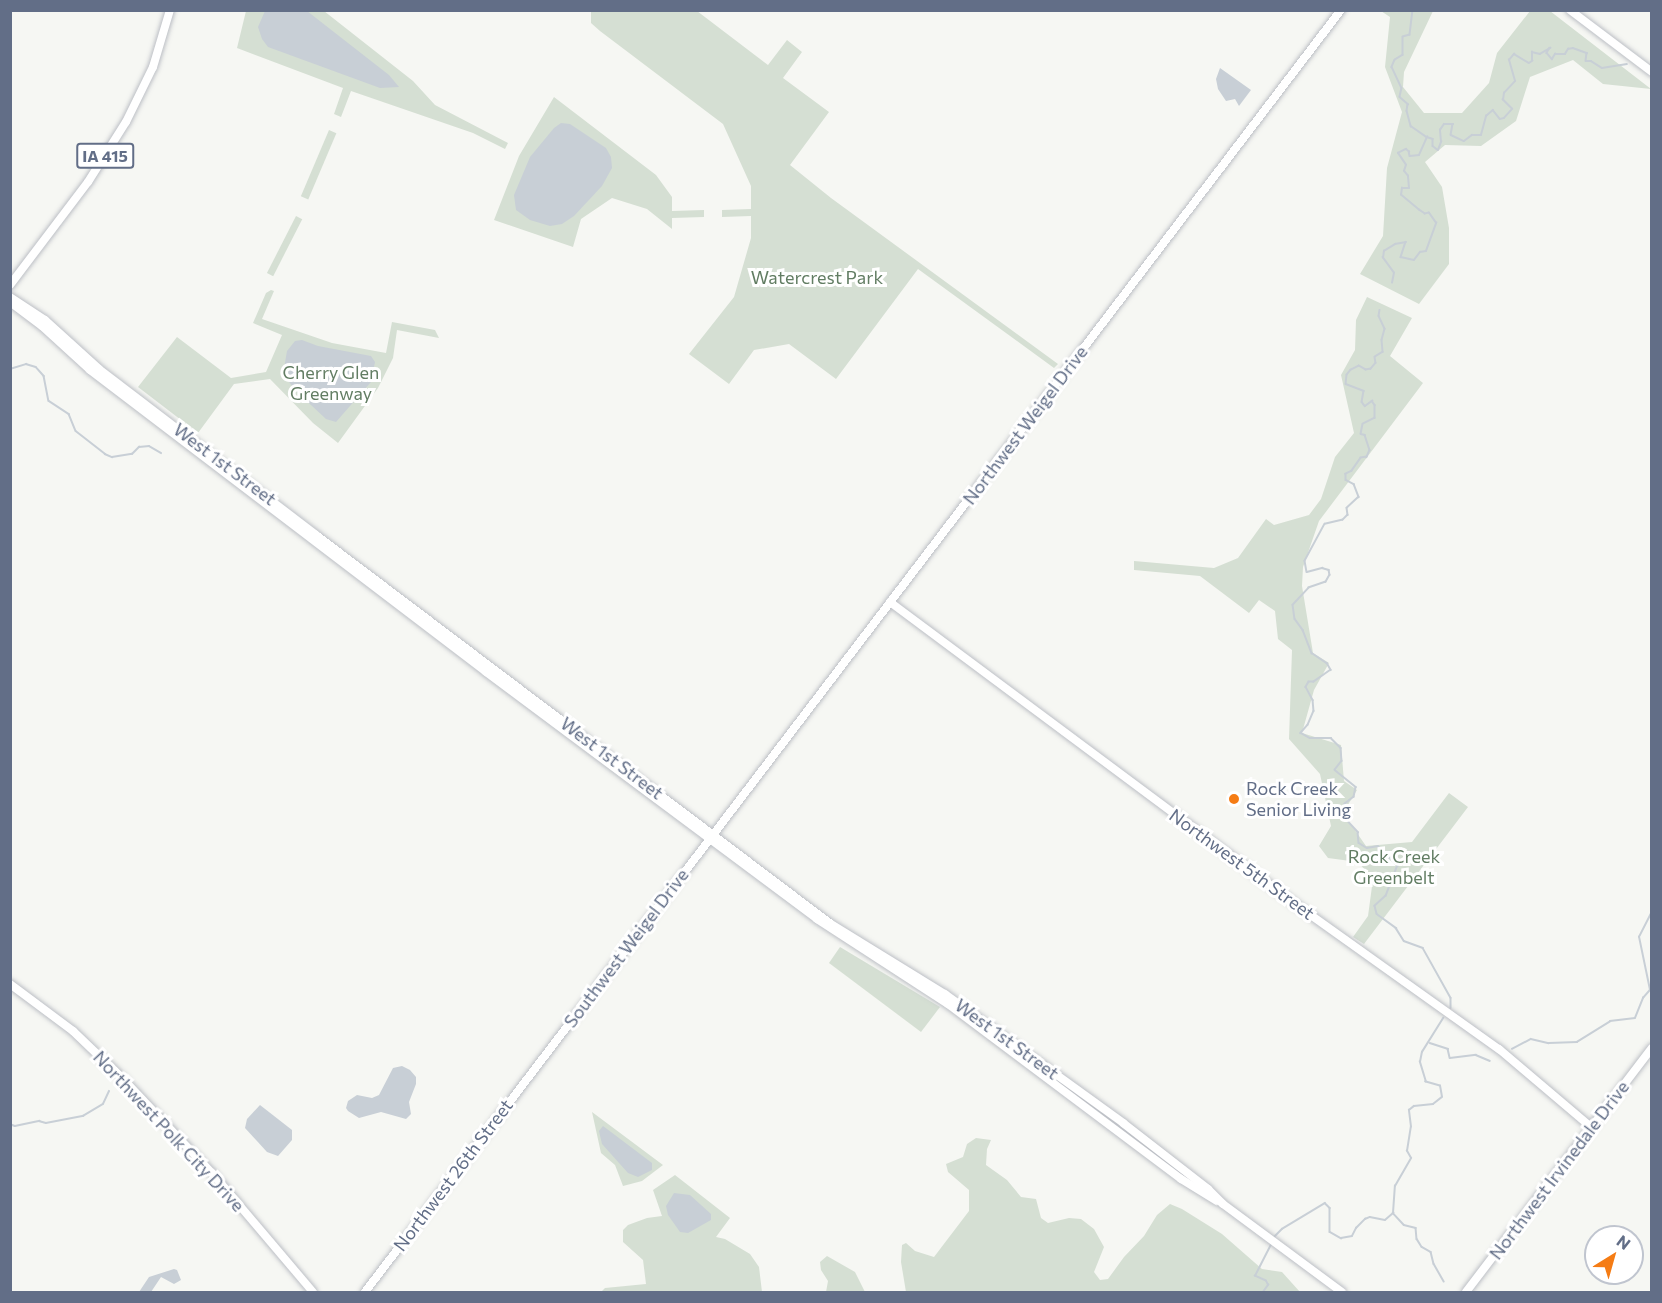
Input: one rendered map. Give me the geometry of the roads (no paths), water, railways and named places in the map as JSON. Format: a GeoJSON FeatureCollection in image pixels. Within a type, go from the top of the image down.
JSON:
{"type":"FeatureCollection","features":[{"type":"Feature","properties":{"kind":"main road","name":"IA 415"},"geometry":{"type":"LineString","coordinates":[[10,285],[88,182],[126,122],[153,67],[170,10]]}},
{"type":"Feature","properties":{"kind":"street","name":"Northwest Weigel Drive"},"geometry":{"type":"LineString","coordinates":[[712,836],[1341,10]]}},
{"type":"Feature","properties":{"kind":"street"},"geometry":{"type":"LineString","coordinates":[[1570,10],[1652,72]]}},
{"type":"Feature","properties":{"kind":"street","name":"West 1st Street"},"geometry":{"type":"LineString","coordinates":[[10,299],[45,320],[99,369],[712,836],[841,931],[940,990],[1123,1123],[1208,1189],[1223,1204],[1342,1293]]}},
{"type":"Feature","properties":{"kind":"street","name":"Northwest 5th Street"},"geometry":{"type":"LineString","coordinates":[[890,602],[1288,899],[1499,1049],[1591,1127]]}},
{"type":"Feature","properties":{"kind":"street","name":"Southwest Weigel Drive"},"geometry":{"type":"LineString","coordinates":[[543,1058],[712,836]]}},
{"type":"Feature","properties":{"kind":"street","name":"Northwest Polk City Drive"},"geometry":{"type":"LineString","coordinates":[[10,984],[73,1031],[123,1079],[212,1173],[313,1293]]}},
{"type":"Feature","properties":{"kind":"street","name":"Northwest Irvinedale Drive"},"geometry":{"type":"LineString","coordinates":[[1466,1293],[1652,1048]]}},
{"type":"Feature","properties":{"kind":"street","name":"Northwest 26th Street"},"geometry":{"type":"LineString","coordinates":[[364,1293],[543,1058]]}},
{"type":"Feature","properties":{"kind":"street","name":"West 1st Street"},"geometry":{"type":"LineString","coordinates":[[1331,1284],[1337,1293]]}},
{"type":"Feature","properties":{"kind":"waterway"},"geometry":{"type":"LineString","coordinates":[[1413,10],[1410,35],[1403,37],[1403,55],[1395,60],[1392,67],[1402,88],[1400,97],[1408,104],[1407,111],[1411,126],[1427,137]]}},
{"type":"Feature","properties":{"kind":"waterway"},"geometry":{"type":"LineString","coordinates":[[1392,283],[1394,273],[1383,258],[1384,251],[1395,244],[1406,242],[1401,257],[1414,260],[1420,252],[1426,251],[1436,223],[1429,213],[1425,214],[1401,195],[1402,188],[1409,188],[1408,176],[1404,171],[1406,165],[1398,153],[1406,149],[1410,156],[1419,155],[1427,137],[1433,139],[1433,146],[1438,150],[1441,142],[1440,130],[1444,124],[1453,124],[1451,135],[1464,141],[1472,135],[1481,135],[1486,116],[1493,110],[1500,119],[1504,118],[1512,109],[1503,100],[1504,93],[1515,81],[1509,60],[1514,54],[1529,63],[1532,61],[1532,52],[1540,54],[1550,48],[1547,53],[1552,59],[1555,54],[1565,54],[1568,49],[1573,48],[1587,53],[1586,61],[1591,61],[1602,68],[1627,64]]}},
{"type":"Feature","properties":{"kind":"waterway"},"geometry":{"type":"LineString","coordinates":[[1380,310],[1379,316],[1385,329],[1382,340],[1383,352],[1375,357],[1376,363],[1371,369],[1366,370],[1359,366],[1347,375],[1346,384],[1364,391],[1362,402],[1365,406],[1372,401],[1375,405],[1375,418],[1363,424],[1361,434],[1365,435],[1370,450],[1367,457],[1361,458],[1352,471],[1346,474],[1346,480],[1354,484],[1359,497],[1347,508],[1348,515],[1343,520],[1325,524],[1305,561],[1307,572],[1322,568],[1329,570],[1330,575],[1326,582],[1309,588],[1293,605],[1295,619],[1303,630],[1312,653],[1327,663],[1331,670],[1314,682],[1309,682],[1306,687],[1313,700],[1314,711],[1308,725],[1301,733],[1310,738],[1331,738],[1341,748],[1342,761],[1335,770],[1356,787],[1354,797],[1345,804],[1343,811],[1346,819],[1358,832],[1359,843],[1367,848],[1378,846],[1398,865],[1386,896],[1375,906],[1377,914],[1396,928],[1404,941],[1423,948],[1451,998],[1451,1008]]}},
{"type":"Feature","properties":{"kind":"waterway"},"geometry":{"type":"LineString","coordinates":[[10,369],[26,364],[36,367],[44,376],[49,401],[69,414],[76,431],[105,454],[112,457],[132,454],[139,447],[149,446],[161,453]]}},
{"type":"Feature","properties":{"kind":"waterway"},"geometry":{"type":"LineString","coordinates":[[1512,1049],[1531,1039],[1549,1043],[1577,1042],[1610,1021],[1635,1018],[1643,998],[1650,990],[1639,937],[1652,912]]}},
{"type":"Feature","properties":{"kind":"waterway"},"geometry":{"type":"LineString","coordinates":[[1274,1237],[1282,1229],[1325,1203],[1330,1208],[1330,1232],[1341,1238],[1352,1236],[1365,1219],[1370,1217],[1385,1220],[1393,1213],[1395,1186],[1411,1158],[1407,1151],[1411,1127],[1409,1110],[1414,1106],[1433,1104],[1442,1097],[1440,1086],[1426,1082],[1420,1062],[1422,1052],[1443,1018]]}},
{"type":"Feature","properties":{"kind":"waterway"},"geometry":{"type":"LineString","coordinates":[[1430,1043],[1448,1049],[1450,1058],[1476,1055],[1490,1061]]}},
{"type":"Feature","properties":{"kind":"waterway"},"geometry":{"type":"LineString","coordinates":[[10,1124],[15,1126],[39,1121],[46,1123],[83,1116],[103,1104],[109,1091]]}},
{"type":"Feature","properties":{"kind":"waterway"},"geometry":{"type":"LineString","coordinates":[[1393,1213],[1404,1225],[1416,1228],[1417,1239],[1422,1247],[1431,1252],[1434,1264],[1444,1281]]}},
{"type":"Feature","properties":{"kind":"waterway"},"geometry":{"type":"LineString","coordinates":[[1263,1292],[1268,1285],[1266,1281],[1255,1276],[1271,1245]]}},
{"type":"Feature","properties":{"kind":"place","name":"Rock Creek Senior Living"},"geometry":{"type":"Point","coordinates":[1234,799]}},
{"type":"Feature","properties":{"kind":"park label","name":"Watercrest Park"},"geometry":{"type":"Point","coordinates":[817,277]}},
{"type":"Feature","properties":{"kind":"park label","name":"Cherry Glen Greenway"},"geometry":{"type":"Point","coordinates":[331,383]}},
{"type":"Feature","properties":{"kind":"park label","name":"Rock Creek Greenbelt"},"geometry":{"type":"Point","coordinates":[1394,867]}}]}
